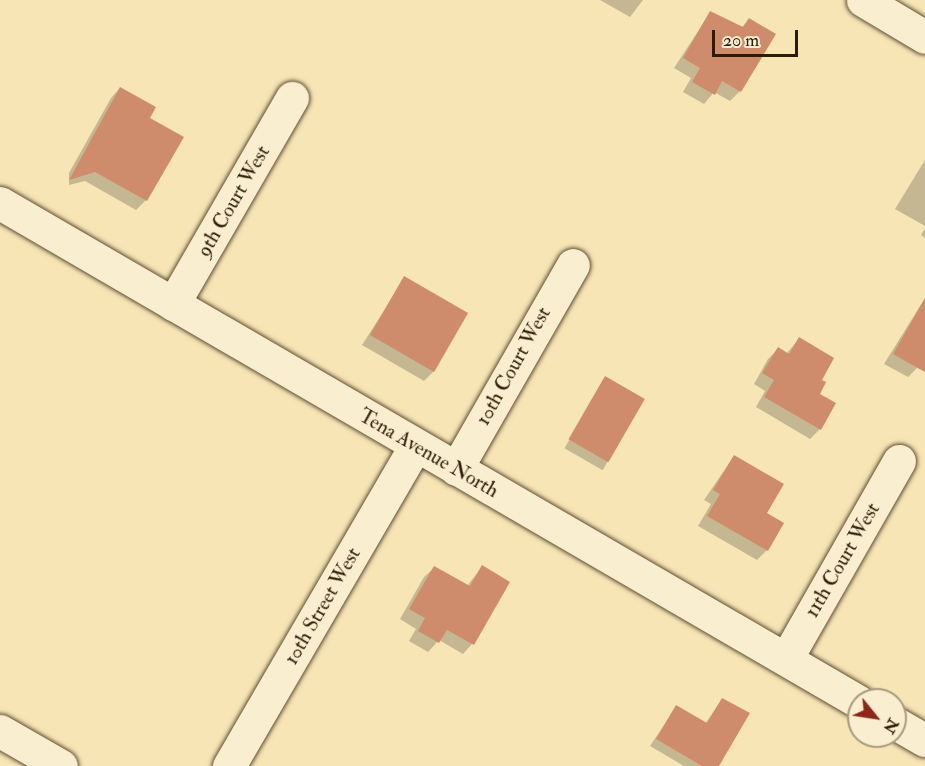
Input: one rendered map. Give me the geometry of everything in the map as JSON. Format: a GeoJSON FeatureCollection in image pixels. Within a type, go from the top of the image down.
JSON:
{"type":"FeatureCollection","features":[{"type":"Feature","properties":{"kind":"street"},"geometry":{"type":"LineString","coordinates":[[863,0],[925,37]]}},
{"type":"Feature","properties":{"kind":"street","name":"9th Court West"},"geometry":{"type":"LineString","coordinates":[[173,304],[292,98]]}},
{"type":"Feature","properties":{"kind":"street","name":"Tena Avenue North"},"geometry":{"type":"LineString","coordinates":[[0,203],[847,695]]}},
{"type":"Feature","properties":{"kind":"street","name":"10th Court West"},"geometry":{"type":"LineString","coordinates":[[456,469],[573,265]]}},
{"type":"Feature","properties":{"kind":"street","name":"10th Street West"},"geometry":{"type":"LineString","coordinates":[[229,766],[415,446]]}},
{"type":"Feature","properties":{"kind":"street","name":"11th Court West"},"geometry":{"type":"LineString","coordinates":[[786,659],[899,461]]}},
{"type":"Feature","properties":{"kind":"street"},"geometry":{"type":"LineString","coordinates":[[907,730],[925,740]]}},
{"type":"Feature","properties":{"kind":"street"},"geometry":{"type":"LineString","coordinates":[[0,731],[61,766]]}},
{"type":"Feature","properties":{"kind":"building"},"geometry":{"type":"Polygon","coordinates":[[[710,11],[743,27],[749,18],[776,34],[741,92],[722,81],[715,95],[692,82],[700,68],[683,58],[710,11]]]}},
{"type":"Feature","properties":{"kind":"building"},"geometry":{"type":"Polygon","coordinates":[[[120,87],[156,107],[150,118],[184,137],[147,201],[95,172],[69,180],[120,87]]]}},
{"type":"Feature","properties":{"kind":"building"},"geometry":{"type":"Polygon","coordinates":[[[404,276],[468,313],[434,372],[370,335],[404,276]]]}},
{"type":"Feature","properties":{"kind":"building"},"geometry":{"type":"Polygon","coordinates":[[[925,298],[925,372],[893,354],[925,298]]]}},
{"type":"Feature","properties":{"kind":"building"},"geometry":{"type":"Polygon","coordinates":[[[799,337],[834,358],[822,380],[826,382],[820,394],[836,403],[821,430],[764,397],[774,380],[762,373],[778,347],[789,354],[799,337]]]}},
{"type":"Feature","properties":{"kind":"building"},"geometry":{"type":"Polygon","coordinates":[[[605,376],[645,399],[608,462],[568,439],[605,376]]]}},
{"type":"Feature","properties":{"kind":"building"},"geometry":{"type":"Polygon","coordinates":[[[734,455],[784,484],[767,513],[784,523],[768,551],[707,516],[720,494],[713,490],[734,455]]]}},
{"type":"Feature","properties":{"kind":"building"},"geometry":{"type":"Polygon","coordinates":[[[482,565],[510,582],[474,645],[447,630],[439,643],[418,631],[425,618],[409,609],[434,566],[470,586],[482,565]]]}},
{"type":"Feature","properties":{"kind":"building"},"geometry":{"type":"Polygon","coordinates":[[[722,698],[750,713],[719,766],[702,766],[656,739],[676,705],[707,723],[722,698]]]}}]}
